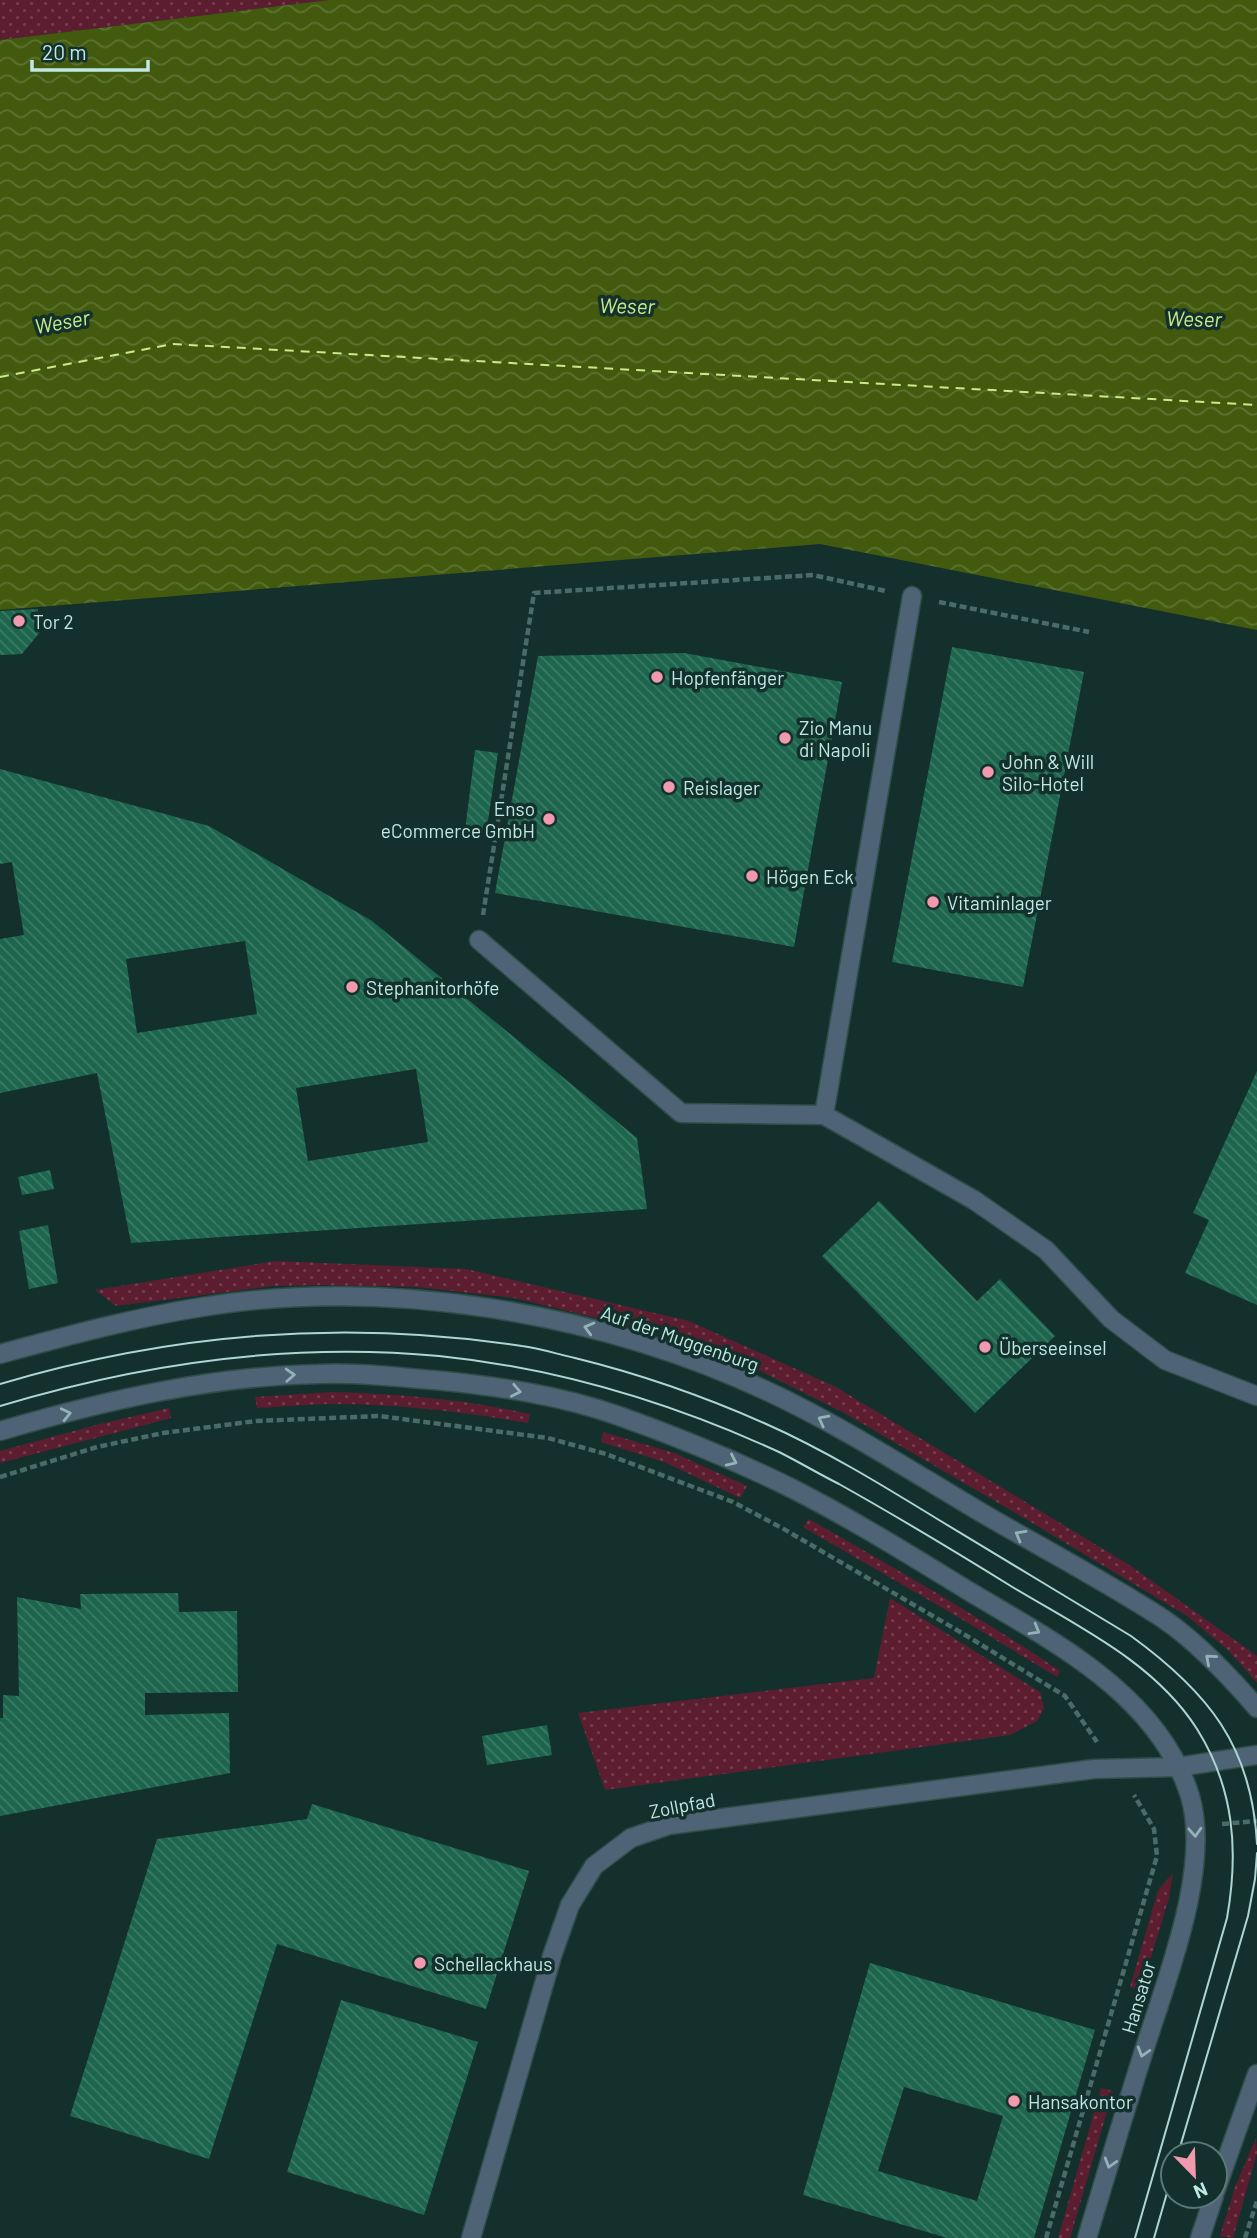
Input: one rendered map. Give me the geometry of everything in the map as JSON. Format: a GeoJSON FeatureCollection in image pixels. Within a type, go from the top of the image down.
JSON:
{"type":"FeatureCollection","features":[{"type":"Feature","properties":{"kind":"street"},"geometry":{"type":"LineString","coordinates":[[824,1115],[912,596]]}},
{"type":"Feature","properties":{"kind":"street"},"geometry":{"type":"LineString","coordinates":[[479,940],[681,1113],[824,1115],[974,1200],[1046,1250],[1111,1319],[1165,1360],[1257,1395]]}},
{"type":"Feature","properties":{"kind":"street","name":"Auf der Muggenburg"},"geometry":{"type":"LineString","coordinates":[[0,1354],[129,1320],[205,1306],[282,1299],[359,1297],[436,1301],[578,1325],[706,1365],[826,1422],[1164,1620],[1231,1678],[1257,1707]]}},
{"type":"Feature","properties":{"kind":"street"},"geometry":{"type":"LineString","coordinates":[[0,1431],[193,1385],[249,1377],[322,1373],[484,1385],[564,1400],[616,1415],[723,1456],[793,1489],[877,1535],[1054,1641],[1133,1703],[1162,1738],[1178,1767]]}},
{"type":"Feature","properties":{"kind":"street","name":"Zollpfad"},"geometry":{"type":"LineString","coordinates":[[471,2238],[552,1956],[570,1905],[594,1866],[631,1839],[669,1825],[1115,1768],[1178,1767],[1257,1755]]}},
{"type":"Feature","properties":{"kind":"street","name":"Hansator"},"geometry":{"type":"LineString","coordinates":[[1087,2238],[1185,1917],[1196,1853],[1196,1826],[1190,1796],[1178,1767]]}},
{"type":"Feature","properties":{"kind":"street"},"geometry":{"type":"LineString","coordinates":[[1229,2152],[1257,2074]]}},
{"type":"Feature","properties":{"kind":"street"},"geometry":{"type":"LineString","coordinates":[[1200,2238],[1209,2210]]}},
{"type":"Feature","properties":{"kind":"path"},"geometry":{"type":"LineString","coordinates":[[479,940],[534,593],[813,575],[1089,632]]}},
{"type":"Feature","properties":{"kind":"path"},"geometry":{"type":"LineString","coordinates":[[0,1477],[97,1447],[163,1433],[256,1421],[379,1416],[548,1438],[606,1454],[733,1502],[950,1626],[1065,1696],[1147,1815],[1154,1829],[1157,1856],[1046,2238]]}},
{"type":"Feature","properties":{"kind":"path"},"geometry":{"type":"LineString","coordinates":[[1093,2077],[1101,2079]]}},
{"type":"Feature","properties":{"kind":"path"},"geometry":{"type":"LineString","coordinates":[[1245,2238],[1257,2201]]}},
{"type":"Feature","properties":{"kind":"shaded area"},"geometry":{"type":"Polygon","coordinates":[[[0,0],[329,0],[0,40],[0,0]]]}},
{"type":"Feature","properties":{"kind":"shaded area"},"geometry":{"type":"Polygon","coordinates":[[[276,1261],[466,1269],[689,1321],[836,1387],[1131,1566],[1257,1656],[1257,1683],[1229,1651],[1187,1616],[1024,1518],[846,1414],[754,1368],[679,1338],[514,1298],[417,1287],[273,1286],[116,1306],[95,1290],[276,1261]]]}},
{"type":"Feature","properties":{"kind":"shaded area"},"geometry":{"type":"Polygon","coordinates":[[[332,1392],[431,1398],[530,1414],[528,1423],[382,1405],[324,1404],[257,1408],[255,1397],[332,1392]]]}},
{"type":"Feature","properties":{"kind":"shaded area"},"geometry":{"type":"Polygon","coordinates":[[[169,1408],[171,1418],[0,1463],[0,1451],[169,1408]]]}},
{"type":"Feature","properties":{"kind":"shaded area"},"geometry":{"type":"Polygon","coordinates":[[[603,1432],[674,1453],[747,1486],[740,1498],[664,1462],[601,1442],[603,1432]]]}},
{"type":"Feature","properties":{"kind":"shaded area"},"geometry":{"type":"Polygon","coordinates":[[[809,1519],[999,1631],[1060,1671],[1057,1677],[803,1527],[809,1519]]]}},
{"type":"Feature","properties":{"kind":"shaded area"},"geometry":{"type":"Polygon","coordinates":[[[890,1598],[1040,1692],[1044,1708],[1037,1721],[1010,1735],[605,1790],[578,1713],[874,1678],[890,1598]]]}},
{"type":"Feature","properties":{"kind":"shaded area"},"geometry":{"type":"Polygon","coordinates":[[[1173,1873],[1169,1898],[1141,1990],[1130,1987],[1158,1890],[1173,1873]]]}},
{"type":"Feature","properties":{"kind":"shaded area"},"geometry":{"type":"Polygon","coordinates":[[[1101,2088],[1113,2091],[1070,2238],[1058,2238],[1101,2088]]]}},
{"type":"Feature","properties":{"kind":"shaded area"},"geometry":{"type":"Polygon","coordinates":[[[1256,2138],[1257,2153],[1233,2238],[1220,2236],[1235,2187],[1256,2138]]]}},
{"type":"Feature","properties":{"kind":"water","name":"Weser"},"geometry":{"type":"Polygon","coordinates":[[[329,0],[1257,0],[1257,630],[820,544],[0,610],[0,40],[329,0]]]}},
{"type":"Feature","properties":{"kind":"building","name":"Tor 2"},"geometry":{"type":"Polygon","coordinates":[[[38,609],[40,632],[22,654],[0,655],[0,611],[38,609]]]}},
{"type":"Feature","properties":{"kind":"building"},"geometry":{"type":"Polygon","coordinates":[[[952,647],[1084,672],[1023,987],[892,962],[952,647]]]}},
{"type":"Feature","properties":{"kind":"building","name":"Reislager"},"geometry":{"type":"Polygon","coordinates":[[[684,653],[842,682],[794,947],[495,893],[538,656],[684,653]]]}},
{"type":"Feature","properties":{"kind":"building"},"geometry":{"type":"Polygon","coordinates":[[[475,750],[498,753],[486,834],[465,831],[475,750]]]}},
{"type":"Feature","properties":{"kind":"building","name":"Stephanitorhöfe"},"geometry":{"type":"Polygon","coordinates":[[[0,769],[209,826],[372,921],[637,1138],[647,1209],[131,1243],[97,1073],[0,1093],[0,939],[24,935],[12,862],[0,864],[0,769]],[[245,941],[126,959],[137,1033],[257,1014],[245,941]],[[416,1069],[296,1088],[308,1161],[428,1142],[416,1069]]]}},
{"type":"Feature","properties":{"kind":"building"},"geometry":{"type":"Polygon","coordinates":[[[1257,1071],[1257,1305],[1185,1273],[1209,1220],[1193,1213],[1257,1071]]]}},
{"type":"Feature","properties":{"kind":"building"},"geometry":{"type":"Polygon","coordinates":[[[50,1170],[54,1189],[22,1195],[18,1177],[50,1170]]]}},
{"type":"Feature","properties":{"kind":"building"},"geometry":{"type":"Polygon","coordinates":[[[879,1201],[977,1301],[1000,1279],[1055,1336],[975,1413],[822,1256],[879,1201]]]}},
{"type":"Feature","properties":{"kind":"building"},"geometry":{"type":"Polygon","coordinates":[[[48,1225],[58,1283],[29,1289],[19,1231],[48,1225]]]}},
{"type":"Feature","properties":{"kind":"building"},"geometry":{"type":"Polygon","coordinates":[[[178,1593],[179,1612],[237,1611],[238,1692],[145,1693],[145,1715],[229,1713],[230,1773],[0,1816],[0,1718],[3,1718],[3,1695],[19,1696],[17,1597],[81,1609],[80,1594],[178,1593]]]}},
{"type":"Feature","properties":{"kind":"building"},"geometry":{"type":"Polygon","coordinates":[[[547,1725],[552,1755],[487,1765],[482,1736],[547,1725]]]}},
{"type":"Feature","properties":{"kind":"building","name":"Schellackhaus"},"geometry":{"type":"Polygon","coordinates":[[[312,1804],[529,1871],[486,2009],[277,1944],[209,2159],[70,2116],[157,1839],[307,1819],[312,1804]]]}},
{"type":"Feature","properties":{"kind":"building","name":"Hansakontor"},"geometry":{"type":"Polygon","coordinates":[[[870,1963],[1095,2030],[1034,2238],[947,2238],[803,2195],[870,1963]],[[904,2087],[878,2171],[977,2201],[1003,2116],[904,2087]]]}},
{"type":"Feature","properties":{"kind":"building"},"geometry":{"type":"Polygon","coordinates":[[[341,2000],[478,2042],[424,2215],[287,2172],[341,2000]]]}},
{"type":"Feature","properties":{"kind":"ferry route"},"geometry":{"type":"LineString","coordinates":[[0,377],[173,344],[1257,405]]}},
{"type":"Feature","properties":{"kind":"tram line"},"geometry":{"type":"LineString","coordinates":[[0,1384],[64,1367],[194,1342],[324,1333],[390,1333],[535,1348],[647,1378],[695,1395],[787,1433],[853,1469],[1131,1636],[1158,1657],[1203,1701],[1221,1724],[1235,1750],[1246,1778],[1257,1844]]}},
{"type":"Feature","properties":{"kind":"tram line"},"geometry":{"type":"LineString","coordinates":[[0,1406],[108,1378],[272,1354],[383,1352],[439,1356],[527,1369],[656,1403],[779,1452],[927,1535],[1114,1648],[1160,1685],[1197,1729],[1219,1774],[1226,1797],[1233,1844],[1227,1918],[1135,2238]]}},
{"type":"Feature","properties":{"kind":"tram line"},"geometry":{"type":"LineString","coordinates":[[1182,2140],[1248,1916],[1257,1853]]}},
{"type":"Feature","properties":{"kind":"tram line"},"geometry":{"type":"LineString","coordinates":[[1154,2238],[1162,2210]]}},
{"type":"Feature","properties":{"kind":"place","name":"Tor 2"},"geometry":{"type":"Point","coordinates":[19,621]}},
{"type":"Feature","properties":{"kind":"place","name":"Hopfenfänger"},"geometry":{"type":"Point","coordinates":[657,677]}},
{"type":"Feature","properties":{"kind":"place","name":"Zio Manu di Napoli"},"geometry":{"type":"Point","coordinates":[785,738]}},
{"type":"Feature","properties":{"kind":"place","name":"John & Will Silo-Hotel"},"geometry":{"type":"Point","coordinates":[988,772]}},
{"type":"Feature","properties":{"kind":"place","name":"Reislager"},"geometry":{"type":"Point","coordinates":[669,787]}},
{"type":"Feature","properties":{"kind":"place","name":"Enso eCommerce GmbH"},"geometry":{"type":"Point","coordinates":[549,819]}},
{"type":"Feature","properties":{"kind":"place","name":"Högen Eck"},"geometry":{"type":"Point","coordinates":[752,876]}},
{"type":"Feature","properties":{"kind":"place","name":"Vitaminlager"},"geometry":{"type":"Point","coordinates":[933,902]}},
{"type":"Feature","properties":{"kind":"place","name":"Stephanitorhöfe"},"geometry":{"type":"Point","coordinates":[352,987]}},
{"type":"Feature","properties":{"kind":"place","name":"Überseeinsel"},"geometry":{"type":"Point","coordinates":[985,1347]}},
{"type":"Feature","properties":{"kind":"place","name":"Schellackhaus"},"geometry":{"type":"Point","coordinates":[420,1963]}},
{"type":"Feature","properties":{"kind":"place","name":"Hansakontor"},"geometry":{"type":"Point","coordinates":[1014,2101]}}]}
